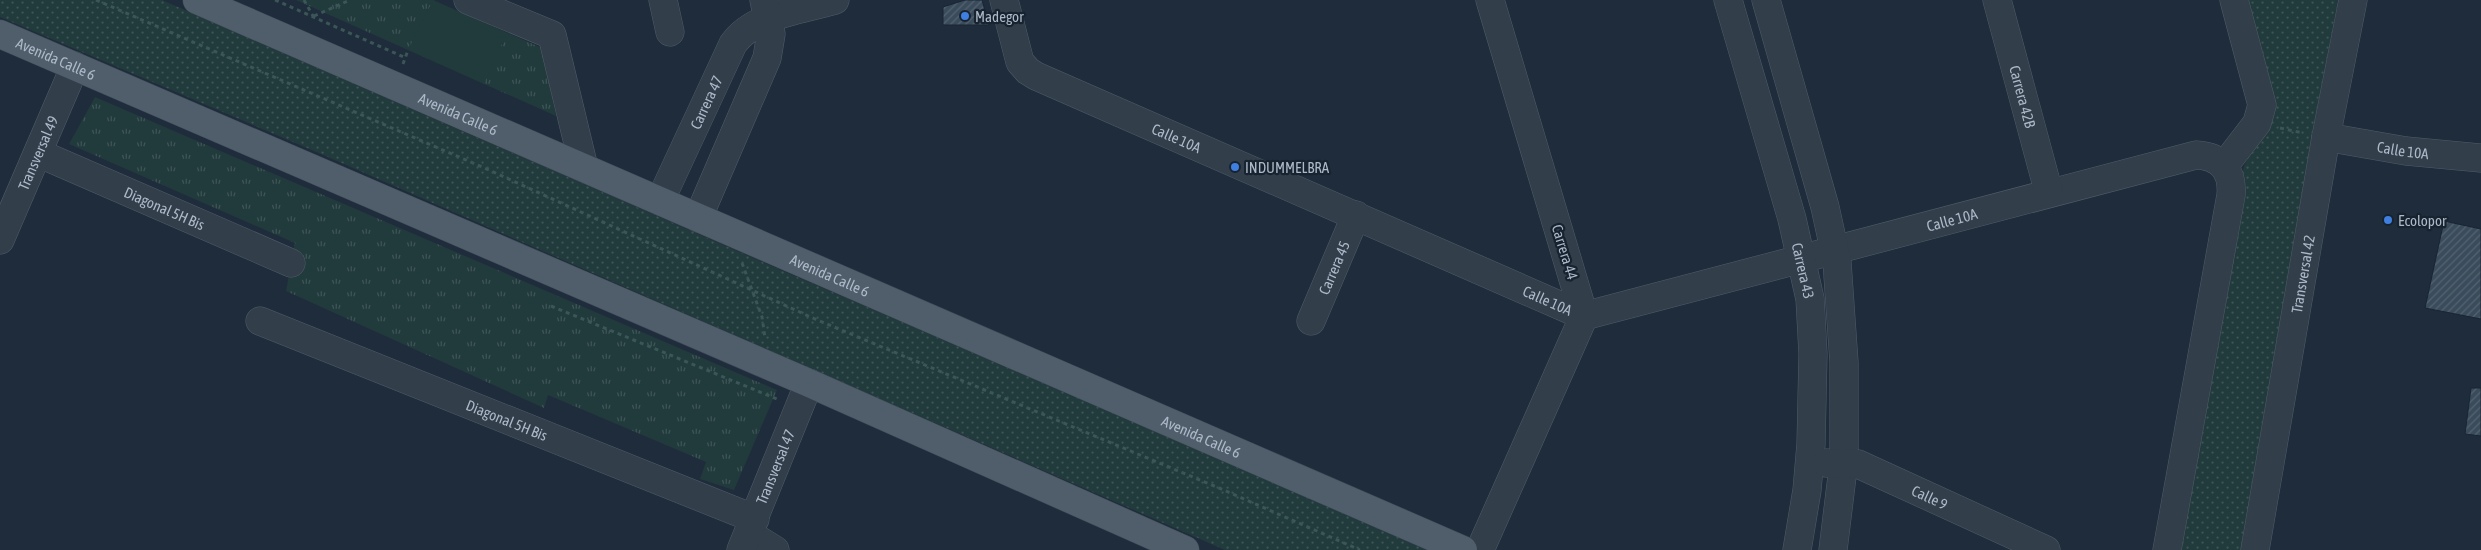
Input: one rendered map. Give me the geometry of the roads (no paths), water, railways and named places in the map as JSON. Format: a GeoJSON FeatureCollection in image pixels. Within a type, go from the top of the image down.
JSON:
{"type":"FeatureCollection","features":[{"type":"Feature","properties":{"kind":"main road","name":"Avenida Calle 6"},"geometry":{"type":"LineString","coordinates":[[197,0],[1463,550]]}},
{"type":"Feature","properties":{"kind":"main road","name":"Avenida Calle 6"},"geometry":{"type":"LineString","coordinates":[[0,34],[810,383],[1185,550]]}},
{"type":"Feature","properties":{"kind":"street"},"geometry":{"type":"LineString","coordinates":[[468,0],[552,36],[584,168]]}},
{"type":"Feature","properties":{"kind":"street"},"geometry":{"type":"LineString","coordinates":[[663,0],[670,32]]}},
{"type":"Feature","properties":{"kind":"street","name":"Carrera 47"},"geometry":{"type":"LineString","coordinates":[[660,202],[733,44],[741,34],[766,10],[835,0]]}},
{"type":"Feature","properties":{"kind":"street","name":"Calle 10A"},"geometry":{"type":"LineString","coordinates":[[1004,0],[1020,62],[1028,71],[1584,316],[1802,257],[2196,155],[2207,155],[2217,159],[2224,166]]}},
{"type":"Feature","properties":{"kind":"street","name":"Carrera 44"},"geometry":{"type":"LineString","coordinates":[[1490,0],[1584,316]]}},
{"type":"Feature","properties":{"kind":"street","name":"Carrera 43"},"geometry":{"type":"LineString","coordinates":[[1766,0],[1825,208],[1834,249],[1844,362],[1844,464],[1833,550]]}},
{"type":"Feature","properties":{"kind":"street","name":"Carrera 42B"},"geometry":{"type":"LineString","coordinates":[[1997,0],[2049,193]]}},
{"type":"Feature","properties":{"kind":"street"},"geometry":{"type":"LineString","coordinates":[[2167,550],[2231,195],[2232,182],[2224,166],[2259,111],[2234,0]]}},
{"type":"Feature","properties":{"kind":"street","name":"Transversal 42"},"geometry":{"type":"LineString","coordinates":[[2256,550],[2326,137],[2353,0]]}},
{"type":"Feature","properties":{"kind":"street","name":"Carrera 43"},"geometry":{"type":"LineString","coordinates":[[1736,2],[1802,257],[1812,328],[1809,463],[1798,550]]}},
{"type":"Feature","properties":{"kind":"street"},"geometry":{"type":"LineString","coordinates":[[698,218],[771,46],[766,10]]}},
{"type":"Feature","properties":{"kind":"street","name":"Transversal 49"},"geometry":{"type":"LineString","coordinates":[[0,240],[75,66]]}},
{"type":"Feature","properties":{"kind":"street","name":"Calle 10A"},"geometry":{"type":"LineString","coordinates":[[2326,137],[2406,150],[2481,158]]}},
{"type":"Feature","properties":{"kind":"street","name":"Diagonal 5H Bis"},"geometry":{"type":"LineString","coordinates":[[38,154],[291,263]]}},
{"type":"Feature","properties":{"kind":"street","name":"Carrera 45"},"geometry":{"type":"LineString","coordinates":[[1311,321],[1356,215]]}},
{"type":"Feature","properties":{"kind":"street"},"geometry":{"type":"LineString","coordinates":[[1480,550],[1584,316]]}},
{"type":"Feature","properties":{"kind":"street","name":"Diagonal 5H Bis"},"geometry":{"type":"LineString","coordinates":[[260,322],[748,534],[775,550]]}},
{"type":"Feature","properties":{"kind":"street","name":"Transversal 47"},"geometry":{"type":"LineString","coordinates":[[748,534],[810,383]]}},
{"type":"Feature","properties":{"kind":"street","name":"Calle 9"},"geometry":{"type":"LineString","coordinates":[[1809,463],[1858,464],[2046,550]]}},
{"type":"Feature","properties":{"kind":"place","name":"Madegor"},"geometry":{"type":"Point","coordinates":[965,16]}},
{"type":"Feature","properties":{"kind":"place","name":"INDUMMELBRA"},"geometry":{"type":"Point","coordinates":[1235,167]}},
{"type":"Feature","properties":{"kind":"place","name":"Ecolopor"},"geometry":{"type":"Point","coordinates":[2388,220]}}]}
